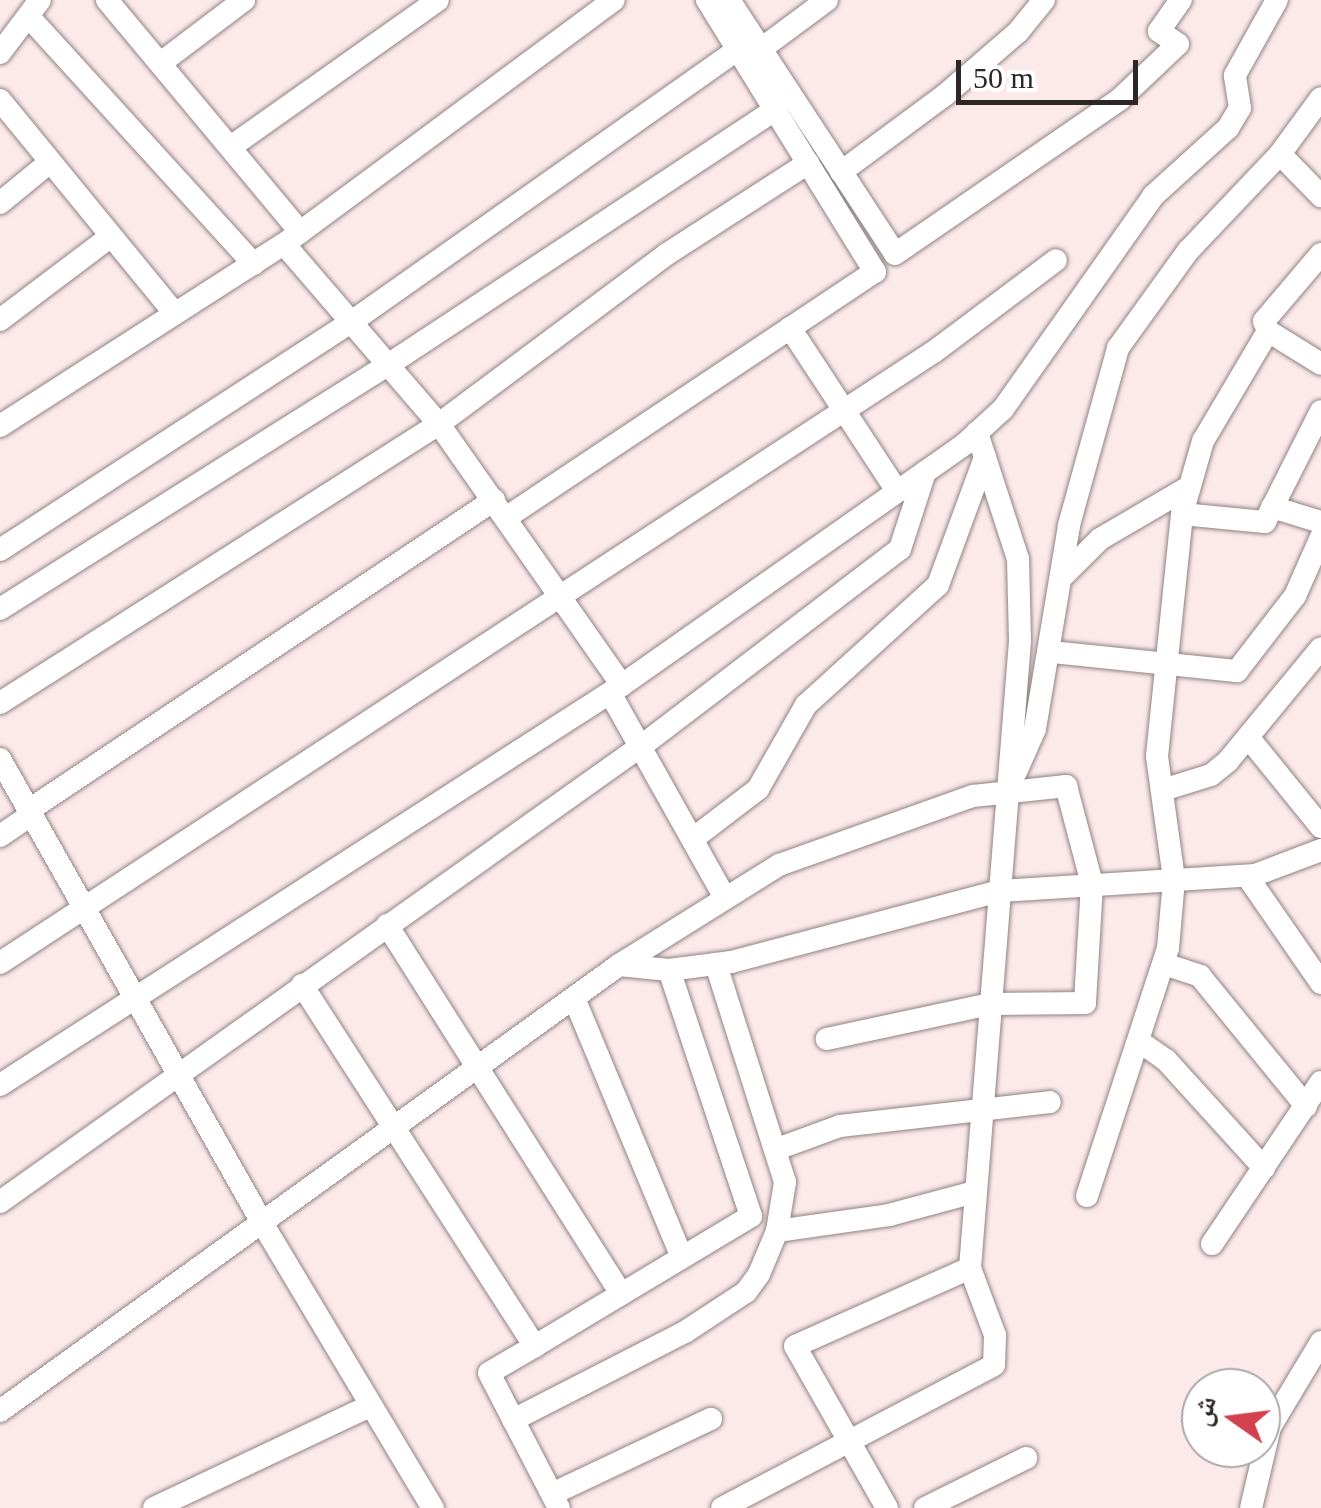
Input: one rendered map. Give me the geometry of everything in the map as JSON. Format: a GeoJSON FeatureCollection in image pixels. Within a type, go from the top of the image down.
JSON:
{"type":"FeatureCollection","features":[{"type":"Feature","properties":{"kind":"street"},"geometry":{"type":"LineString","coordinates":[[107,0],[232,146],[350,323],[440,424],[501,509],[616,689],[725,898]]}},
{"type":"Feature","properties":{"kind":"street"},"geometry":{"type":"LineString","coordinates":[[162,62],[244,0]]}},
{"type":"Feature","properties":{"kind":"street"},"geometry":{"type":"LineString","coordinates":[[232,146],[438,0]]}},
{"type":"Feature","properties":{"kind":"street"},"geometry":{"type":"LineString","coordinates":[[0,426],[292,238],[614,0]]}},
{"type":"Feature","properties":{"kind":"street"},"geometry":{"type":"LineString","coordinates":[[707,0],[750,49],[841,172],[894,254],[1119,100],[1178,44],[1159,31],[1181,0]]}},
{"type":"Feature","properties":{"kind":"street"},"geometry":{"type":"LineString","coordinates":[[0,836],[501,509],[875,272],[776,109],[728,0]]}},
{"type":"Feature","properties":{"kind":"street"},"geometry":{"type":"LineString","coordinates":[[0,550],[350,323],[827,0]]}},
{"type":"Feature","properties":{"kind":"street"},"geometry":{"type":"LineString","coordinates":[[841,172],[945,94],[1044,0]]}},
{"type":"Feature","properties":{"kind":"street"},"geometry":{"type":"LineString","coordinates":[[0,1085],[616,689],[977,434],[1003,408],[1153,196],[1228,128],[1240,108],[1235,76],[1277,0]]}},
{"type":"Feature","properties":{"kind":"street"},"geometry":{"type":"LineString","coordinates":[[0,52],[35,9],[254,264]]}},
{"type":"Feature","properties":{"kind":"street"},"geometry":{"type":"LineString","coordinates":[[1009,787],[1035,729],[1065,574],[1069,525],[1118,348],[1188,250],[1280,154],[1321,98]]}},
{"type":"Feature","properties":{"kind":"street"},"geometry":{"type":"LineString","coordinates":[[0,100],[175,314]]}},
{"type":"Feature","properties":{"kind":"street"},"geometry":{"type":"LineString","coordinates":[[0,609],[388,365],[776,109]]}},
{"type":"Feature","properties":{"kind":"street"},"geometry":{"type":"LineString","coordinates":[[1280,154],[1321,196]]}},
{"type":"Feature","properties":{"kind":"street"},"geometry":{"type":"LineString","coordinates":[[0,203],[50,162]]}},
{"type":"Feature","properties":{"kind":"street"},"geometry":{"type":"LineString","coordinates":[[0,703],[440,424],[667,254],[808,163]]}},
{"type":"Feature","properties":{"kind":"street"},"geometry":{"type":"LineString","coordinates":[[0,320],[110,236]]}},
{"type":"Feature","properties":{"kind":"street"},"geometry":{"type":"LineString","coordinates":[[1321,254],[1264,320],[1268,330],[1321,364]]}},
{"type":"Feature","properties":{"kind":"street"},"geometry":{"type":"LineString","coordinates":[[0,963],[845,409],[1056,260]]}},
{"type":"Feature","properties":{"kind":"street"},"geometry":{"type":"LineString","coordinates":[[790,328],[897,491]]}},
{"type":"Feature","properties":{"kind":"street"},"geometry":{"type":"LineString","coordinates":[[1088,1196],[1164,964],[1174,879],[1166,789],[1157,756],[1182,514],[1203,442],[1268,330]]}},
{"type":"Feature","properties":{"kind":"street"},"geometry":{"type":"LineString","coordinates":[[1182,514],[1265,522],[1321,412]]}},
{"type":"Feature","properties":{"kind":"street"},"geometry":{"type":"LineString","coordinates":[[722,1508],[845,1438],[994,1365],[994,1336],[970,1268],[1009,787],[1018,559],[977,434]]}},
{"type":"Feature","properties":{"kind":"street"},"geometry":{"type":"LineString","coordinates":[[694,838],[758,789],[806,705],[938,585],[985,457]]}},
{"type":"Feature","properties":{"kind":"street"},"geometry":{"type":"LineString","coordinates":[[0,1202],[644,744],[900,549],[925,472]]}},
{"type":"Feature","properties":{"kind":"street"},"geometry":{"type":"LineString","coordinates":[[1065,574],[1100,539],[1189,487]]}},
{"type":"Feature","properties":{"kind":"street"},"geometry":{"type":"LineString","coordinates":[[1272,507],[1321,522]]}},
{"type":"Feature","properties":{"kind":"street"},"geometry":{"type":"LineString","coordinates":[[1052,652],[1236,671],[1294,596],[1321,537]]}},
{"type":"Feature","properties":{"kind":"street"},"geometry":{"type":"LineString","coordinates":[[1166,789],[1211,774],[1248,737],[1321,648]]}},
{"type":"Feature","properties":{"kind":"street"},"geometry":{"type":"LineString","coordinates":[[1248,737],[1321,827]]}},
{"type":"Feature","properties":{"kind":"street"},"geometry":{"type":"LineString","coordinates":[[0,758],[368,1407],[432,1508]]}},
{"type":"Feature","properties":{"kind":"street"},"geometry":{"type":"LineString","coordinates":[[0,1411],[264,1226],[619,965],[725,898],[802,854],[1009,787],[1066,786],[1092,884],[1086,1003],[990,1004],[828,1039]]}},
{"type":"Feature","properties":{"kind":"street"},"geometry":{"type":"LineString","coordinates":[[619,965],[668,970],[716,964],[1000,891],[1247,876],[1321,850]]}},
{"type":"Feature","properties":{"kind":"street"},"geometry":{"type":"LineString","coordinates":[[1247,876],[1321,984]]}},
{"type":"Feature","properties":{"kind":"street"},"geometry":{"type":"LineString","coordinates":[[387,925],[621,1294]]}},
{"type":"Feature","properties":{"kind":"street"},"geometry":{"type":"LineString","coordinates":[[513,1420],[685,1332],[746,1292],[776,1231],[785,1182],[716,964]]}},
{"type":"Feature","properties":{"kind":"street"},"geometry":{"type":"LineString","coordinates":[[1164,964],[1200,976],[1306,1106]]}},
{"type":"Feature","properties":{"kind":"street"},"geometry":{"type":"LineString","coordinates":[[668,970],[751,1216],[489,1373],[555,1501],[711,1419]]}},
{"type":"Feature","properties":{"kind":"street"},"geometry":{"type":"LineString","coordinates":[[302,985],[398,1126],[535,1346]]}},
{"type":"Feature","properties":{"kind":"street"},"geometry":{"type":"LineString","coordinates":[[574,998],[682,1257]]}},
{"type":"Feature","properties":{"kind":"street"},"geometry":{"type":"LineString","coordinates":[[1140,1042],[1166,1060],[1264,1168]]}},
{"type":"Feature","properties":{"kind":"street"},"geometry":{"type":"LineString","coordinates":[[1212,1244],[1321,1082]]}},
{"type":"Feature","properties":{"kind":"street"},"geometry":{"type":"LineString","coordinates":[[777,1150],[840,1126],[1050,1102]]}},
{"type":"Feature","properties":{"kind":"street"},"geometry":{"type":"LineString","coordinates":[[776,1231],[889,1215],[976,1192]]}},
{"type":"Feature","properties":{"kind":"street"},"geometry":{"type":"LineString","coordinates":[[887,1508],[796,1346],[970,1268]]}},
{"type":"Feature","properties":{"kind":"street"},"geometry":{"type":"LineString","coordinates":[[1251,1508],[1270,1427],[1321,1342]]}},
{"type":"Feature","properties":{"kind":"street"},"geometry":{"type":"LineString","coordinates":[[154,1508],[368,1407]]}},
{"type":"Feature","properties":{"kind":"street"},"geometry":{"type":"LineString","coordinates":[[925,1508],[1026,1458]]}}]}
